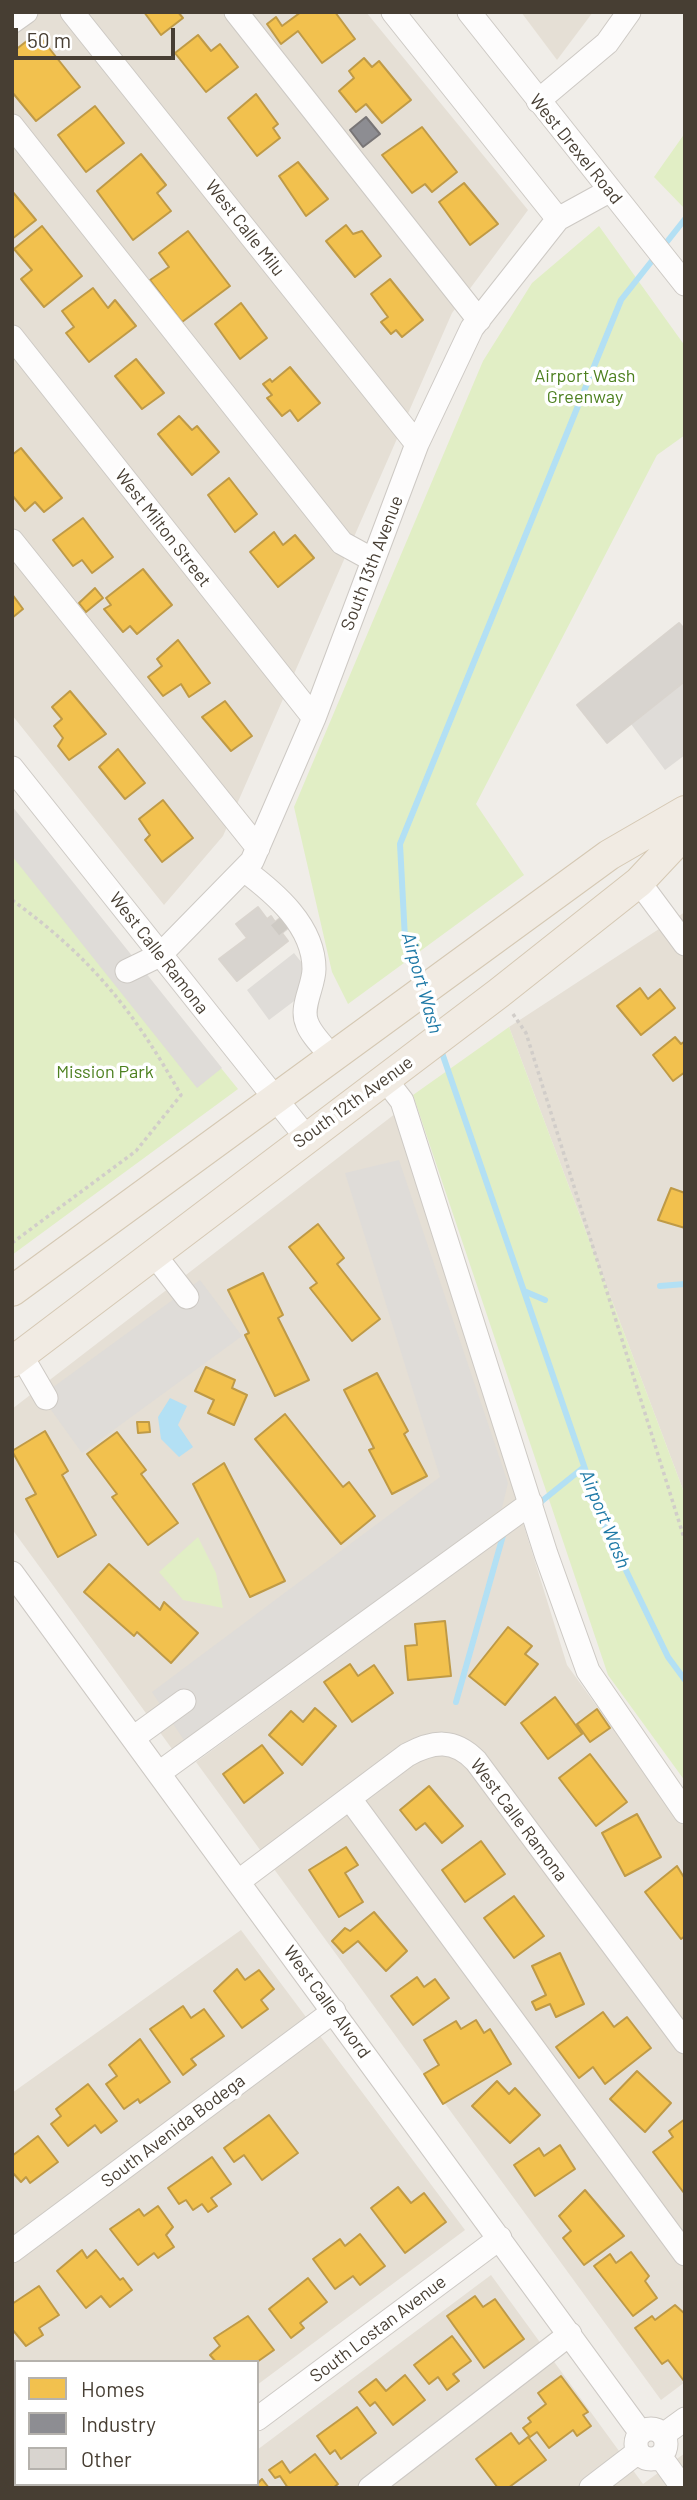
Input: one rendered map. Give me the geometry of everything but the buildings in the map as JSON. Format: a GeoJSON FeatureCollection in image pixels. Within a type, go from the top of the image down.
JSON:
{"type":"FeatureCollection","features":[{"type":"Feature","properties":{"kind":"main road"},"geometry":{"type":"LineString","coordinates":[[12,1291],[395,1014],[609,855],[685,811]]}},
{"type":"Feature","properties":{"kind":"main road","name":"South 12th Avenue"},"geometry":{"type":"LineString","coordinates":[[17,1358],[306,1137],[475,1013],[639,883],[685,833]]}},
{"type":"Feature","properties":{"kind":"street"},"geometry":{"type":"LineString","coordinates":[[12,22],[26,12]]}},
{"type":"Feature","properties":{"kind":"street","name":"West Calle Milu"},"geometry":{"type":"LineString","coordinates":[[72,12],[417,444]]}},
{"type":"Feature","properties":{"kind":"street"},"geometry":{"type":"LineString","coordinates":[[236,12],[479,320]]}},
{"type":"Feature","properties":{"kind":"street"},"geometry":{"type":"LineString","coordinates":[[393,12],[558,219]]}},
{"type":"Feature","properties":{"kind":"street","name":"West Drexel Road"},"geometry":{"type":"LineString","coordinates":[[468,12],[683,282]]}},
{"type":"Feature","properties":{"kind":"street"},"geometry":{"type":"LineString","coordinates":[[538,101],[607,43],[629,12]]}},
{"type":"Feature","properties":{"kind":"street"},"geometry":{"type":"LineString","coordinates":[[12,126],[342,542],[373,560]]}},
{"type":"Feature","properties":{"kind":"street","name":"South 13th Avenue"},"geometry":{"type":"LineString","coordinates":[[127,971],[160,955],[252,861],[314,718],[417,444],[479,320],[558,219],[609,191]]}},
{"type":"Feature","properties":{"kind":"street","name":"West Milton Street"},"geometry":{"type":"LineString","coordinates":[[12,337],[314,718]]}},
{"type":"Feature","properties":{"kind":"street"},"geometry":{"type":"LineString","coordinates":[[12,541],[258,848]]}},
{"type":"Feature","properties":{"kind":"street","name":"West Calle Ramona"},"geometry":{"type":"LineString","coordinates":[[12,768],[306,1137]]}},
{"type":"Feature","properties":{"kind":"street"},"geometry":{"type":"LineString","coordinates":[[244,870],[289,908],[307,941],[314,969],[305,1013],[307,1024],[333,1059]]}},
{"type":"Feature","properties":{"kind":"street"},"geometry":{"type":"LineString","coordinates":[[639,883],[685,944]]}},
{"type":"Feature","properties":{"kind":"street"},"geometry":{"type":"LineString","coordinates":[[273,892],[273,909],[312,958]]}},
{"type":"Feature","properties":{"kind":"street"},"geometry":{"type":"LineString","coordinates":[[395,1071],[402,1101],[531,1503],[588,1671],[685,1812]]}},
{"type":"Feature","properties":{"kind":"street"},"geometry":{"type":"LineString","coordinates":[[153,1253],[187,1297]]}},
{"type":"Feature","properties":{"kind":"street"},"geometry":{"type":"LineString","coordinates":[[17,1358],[46,1398]]}},
{"type":"Feature","properties":{"kind":"street"},"geometry":{"type":"LineString","coordinates":[[159,1773],[531,1503]]}},
{"type":"Feature","properties":{"kind":"street","name":"West Calle Alvord"},"geometry":{"type":"LineString","coordinates":[[12,1573],[683,2488]]}},
{"type":"Feature","properties":{"kind":"street"},"geometry":{"type":"LineString","coordinates":[[133,1738],[184,1702]]}},
{"type":"Feature","properties":{"kind":"street","name":"West Calle Ramona"},"geometry":{"type":"LineString","coordinates":[[239,1881],[407,1755],[451,1734],[476,1761],[685,2042]]}},
{"type":"Feature","properties":{"kind":"street"},"geometry":{"type":"LineString","coordinates":[[350,1799],[685,2254]]}},
{"type":"Feature","properties":{"kind":"street","name":"South Avenida Bodega"},"geometry":{"type":"LineString","coordinates":[[12,2251],[334,2011]]}},
{"type":"Feature","properties":{"kind":"street","name":"South Lostan Avenue"},"geometry":{"type":"LineString","coordinates":[[259,2418],[500,2238]]}},
{"type":"Feature","properties":{"kind":"street"},"geometry":{"type":"LineString","coordinates":[[370,2488],[570,2334]]}},
{"type":"Feature","properties":{"kind":"street"},"geometry":{"type":"LineString","coordinates":[[591,2488],[685,2419]]}},
{"type":"Feature","properties":{"kind":"path"},"geometry":{"type":"LineString","coordinates":[[12,900],[52,929],[91,965],[146,1032],[181,1095],[136,1151],[12,1243]]}},
{"type":"Feature","properties":{"kind":"path"},"geometry":{"type":"LineString","coordinates":[[510,1009],[526,1033],[685,1541]]}},
{"type":"Feature","properties":{"kind":"shaded area"},"geometry":{"type":"Polygon","coordinates":[[[12,12],[366,12],[528,210],[452,313],[223,836],[164,905],[12,715],[12,12]]]}},
{"type":"Feature","properties":{"kind":"shaded area"},"geometry":{"type":"Polygon","coordinates":[[[521,12],[593,12],[557,60],[521,12]]]}},
{"type":"Feature","properties":{"kind":"shaded area"},"geometry":{"type":"Polygon","coordinates":[[[685,681],[685,755],[665,770],[631,724],[685,681]]]}},
{"type":"Feature","properties":{"kind":"shaded area"},"geometry":{"type":"Polygon","coordinates":[[[12,806],[222,1068],[197,1088],[12,856],[12,806]]]}},
{"type":"Feature","properties":{"kind":"shaded area"},"geometry":{"type":"Polygon","coordinates":[[[685,912],[685,1495],[509,1027],[685,912]]]}},
{"type":"Feature","properties":{"kind":"shaded area"},"geometry":{"type":"Polygon","coordinates":[[[294,953],[318,983],[269,1020],[247,990],[294,953]]]}},
{"type":"Feature","properties":{"kind":"shaded area"},"geometry":{"type":"Polygon","coordinates":[[[413,1100],[520,1505],[175,1753],[12,1529],[12,1409],[413,1100]]]}},
{"type":"Feature","properties":{"kind":"shaded area"},"geometry":{"type":"Polygon","coordinates":[[[399,1160],[508,1483],[502,1508],[186,1743],[152,1692],[440,1477],[345,1173],[399,1160]]]}},
{"type":"Feature","properties":{"kind":"shaded area"},"geometry":{"type":"Polygon","coordinates":[[[200,1280],[242,1336],[82,1453],[41,1396],[200,1280]]]}},
{"type":"Feature","properties":{"kind":"shaded area"},"geometry":{"type":"Polygon","coordinates":[[[523,1523],[567,1665],[685,1828],[685,2382],[661,2400],[196,1762],[523,1523]]]}},
{"type":"Feature","properties":{"kind":"shaded area"},"geometry":{"type":"Polygon","coordinates":[[[241,1930],[465,2230],[259,2384],[259,2360],[14,2360],[14,2486],[122,2486],[12,2488],[12,2093],[241,1930]]]}},
{"type":"Feature","properties":{"kind":"shaded area"},"geometry":{"type":"Polygon","coordinates":[[[491,2275],[643,2484],[685,2453],[685,2488],[207,2488],[259,2486],[259,2449],[491,2275]]]}},
{"type":"Feature","properties":{"kind":"green space"},"geometry":{"type":"Polygon","coordinates":[[[685,133],[685,209],[654,177],[685,133]]]}},
{"type":"Feature","properties":{"kind":"green space","name":"Airport Wash Greenway"},"geometry":{"type":"Polygon","coordinates":[[[599,226],[685,346],[685,435],[657,455],[476,804],[524,875],[348,1004],[332,972],[294,807],[483,361],[532,283],[599,226]]]}},
{"type":"Feature","properties":{"kind":"green space","name":"Mission Park"},"geometry":{"type":"Polygon","coordinates":[[[12,810],[238,1089],[12,1255],[12,810]]]}},
{"type":"Feature","properties":{"kind":"green space"},"geometry":{"type":"Polygon","coordinates":[[[509,1027],[685,1495],[685,1781],[608,1675],[413,1095],[509,1027]]]}},
{"type":"Feature","properties":{"kind":"green space"},"geometry":{"type":"Polygon","coordinates":[[[198,1537],[216,1573],[223,1608],[183,1600],[159,1572],[198,1537]]]}},
{"type":"Feature","properties":{"kind":"water"},"geometry":{"type":"Polygon","coordinates":[[[170,1398],[187,1406],[178,1425],[193,1447],[179,1457],[161,1439],[158,1417],[170,1398]]]}},
{"type":"Feature","properties":{"kind":"waterway","name":"Airport Wash"},"geometry":{"type":"LineString","coordinates":[[420,983],[405,939],[400,844],[621,300],[685,219]]}},
{"type":"Feature","properties":{"kind":"waterway","name":"Airport Wash"},"geometry":{"type":"LineString","coordinates":[[425,1000],[435,1030]]}},
{"type":"Feature","properties":{"kind":"waterway","name":"Airport Wash"},"geometry":{"type":"LineString","coordinates":[[440,1047],[605,1527],[668,1657],[685,1680]]}},
{"type":"Feature","properties":{"kind":"waterway"},"geometry":{"type":"LineString","coordinates":[[660,1286],[685,1284]]}},
{"type":"Feature","properties":{"kind":"waterway"},"geometry":{"type":"LineString","coordinates":[[524,1291],[545,1300]]}},
{"type":"Feature","properties":{"kind":"waterway"},"geometry":{"type":"LineString","coordinates":[[537,1505],[584,1467]]}},
{"type":"Feature","properties":{"kind":"waterway"},"geometry":{"type":"LineString","coordinates":[[456,1702],[504,1532]]}},
{"type":"Feature","properties":{"kind":"tunnel"},"geometry":{"type":"LineString","coordinates":[[280,918],[288,928]]}}]}
